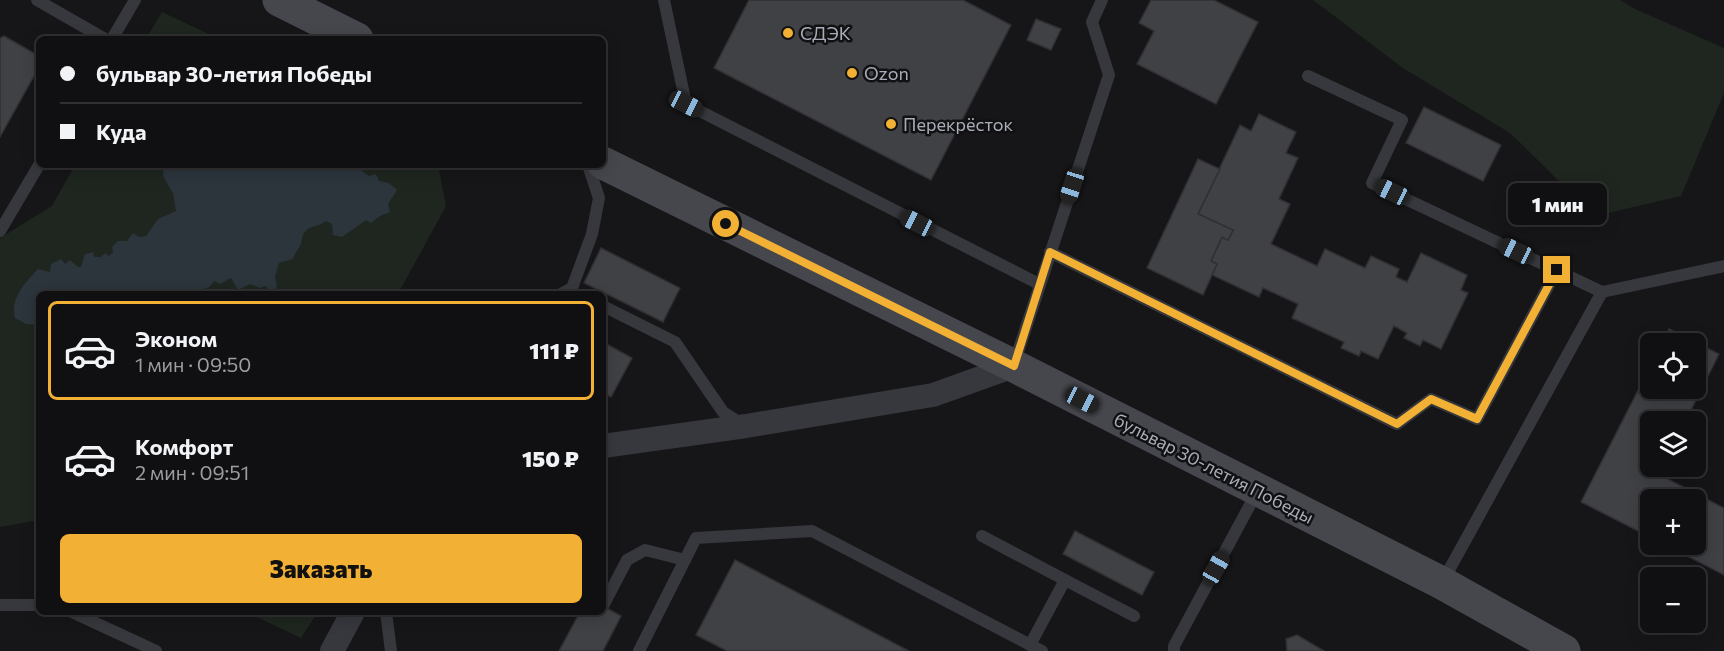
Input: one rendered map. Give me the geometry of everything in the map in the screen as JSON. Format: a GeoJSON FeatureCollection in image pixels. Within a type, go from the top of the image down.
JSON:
{"type":"FeatureCollection","features":[{"type":"Feature","properties":{"kind":"main road"},"geometry":{"type":"LineString","coordinates":[[279,0],[351,36]]}},
{"type":"Feature","properties":{"kind":"main road","name":"бульвар 30-летия Победы"},"geometry":{"type":"LineString","coordinates":[[606,164],[1014,366],[1442,583],[1560,650]]}},
{"type":"Feature","properties":{"kind":"street"},"geometry":{"type":"LineString","coordinates":[[606,446],[746,426],[933,395],[1014,366]]}},
{"type":"Feature","properties":{"kind":"street"},"geometry":{"type":"LineString","coordinates":[[332,651],[351,615]]}},
{"type":"Feature","properties":{"kind":"lane"},"geometry":{"type":"LineString","coordinates":[[37,0],[100,36]]}},
{"type":"Feature","properties":{"kind":"lane"},"geometry":{"type":"LineString","coordinates":[[114,36],[135,0]]}},
{"type":"Feature","properties":{"kind":"lane"},"geometry":{"type":"LineString","coordinates":[[664,0],[686,104],[1039,284]]}},
{"type":"Feature","properties":{"kind":"lane"},"geometry":{"type":"LineString","coordinates":[[1014,366],[1109,75],[1092,22],[1102,0]]}},
{"type":"Feature","properties":{"kind":"lane"},"geometry":{"type":"LineString","coordinates":[[1308,76],[1402,120],[1372,183],[1602,292],[1724,266]]}},
{"type":"Feature","properties":{"kind":"lane"},"geometry":{"type":"LineString","coordinates":[[0,231],[37,168]]}},
{"type":"Feature","properties":{"kind":"lane"},"geometry":{"type":"LineString","coordinates":[[571,291],[592,234],[599,198],[589,168]]}},
{"type":"Feature","properties":{"kind":"lane"},"geometry":{"type":"LineString","coordinates":[[1050,252],[1397,424],[1431,399],[1477,419],[1557,270]]}},
{"type":"Feature","properties":{"kind":"lane"},"geometry":{"type":"LineString","coordinates":[[1442,583],[1602,292]]}},
{"type":"Feature","properties":{"kind":"lane"},"geometry":{"type":"LineString","coordinates":[[606,308],[675,342],[723,412],[746,426]]}},
{"type":"Feature","properties":{"kind":"lane"},"geometry":{"type":"LineString","coordinates":[[1174,651],[1174,646],[1258,490]]}},
{"type":"Feature","properties":{"kind":"lane"},"geometry":{"type":"LineString","coordinates":[[639,651],[696,538],[812,531],[1036,648],[1065,580]]}},
{"type":"Feature","properties":{"kind":"lane"},"geometry":{"type":"LineString","coordinates":[[982,536],[1134,616]]}},
{"type":"Feature","properties":{"kind":"lane"},"geometry":{"type":"LineString","coordinates":[[606,600],[627,560],[645,550],[685,560]]}},
{"type":"Feature","properties":{"kind":"lane"},"geometry":{"type":"LineString","coordinates":[[0,605],[36,604]]}},
{"type":"Feature","properties":{"kind":"lane"},"geometry":{"type":"LineString","coordinates":[[78,615],[156,651]]}},
{"type":"Feature","properties":{"kind":"lane"},"geometry":{"type":"LineString","coordinates":[[386,615],[391,651]]}},
{"type":"Feature","properties":{"kind":"shaded area"},"geometry":{"type":"Polygon","coordinates":[[[1313,0],[1620,0],[1635,9],[1724,48],[1724,93],[1681,196],[1595,216],[1510,133],[1403,68],[1313,0]]]}},
{"type":"Feature","properties":{"kind":"shaded area"},"geometry":{"type":"Polygon","coordinates":[[[162,12],[213,36],[148,36],[162,12]]]}},
{"type":"Feature","properties":{"kind":"shaded area"},"geometry":{"type":"Polygon","coordinates":[[[73,168],[439,168],[446,206],[400,291],[36,291],[36,521],[0,527],[0,238],[52,206],[73,168]]]}},
{"type":"Feature","properties":{"kind":"shaded area"},"geometry":{"type":"Polygon","coordinates":[[[164,168],[358,168],[369,176],[376,174],[379,181],[389,183],[397,190],[388,204],[390,212],[371,223],[366,220],[342,237],[333,235],[332,224],[326,221],[306,231],[293,259],[279,263],[275,276],[277,287],[272,291],[269,291],[266,286],[260,288],[250,284],[238,290],[231,278],[220,284],[214,281],[202,291],[36,291],[36,325],[26,324],[15,318],[17,297],[38,269],[50,272],[51,264],[61,259],[65,264],[70,260],[81,267],[85,254],[94,252],[95,257],[101,257],[105,253],[109,256],[113,252],[112,247],[118,241],[127,241],[133,233],[139,237],[146,236],[158,219],[176,211],[173,193],[163,176],[164,168]]]}},
{"type":"Feature","properties":{"kind":"shaded area"},"geometry":{"type":"Polygon","coordinates":[[[252,615],[316,615],[301,638],[252,615]]]}},
{"type":"Feature","properties":{"kind":"building","name":"Перекрёсток"},"geometry":{"type":"Polygon","coordinates":[[[749,0],[963,0],[1011,25],[931,180],[714,68],[749,0]]]}},
{"type":"Feature","properties":{"kind":"building"},"geometry":{"type":"Polygon","coordinates":[[[1151,0],[1214,0],[1258,22],[1216,104],[1137,64],[1154,31],[1139,23],[1151,0]]]}},
{"type":"Feature","properties":{"kind":"building"},"geometry":{"type":"Polygon","coordinates":[[[1036,19],[1061,29],[1051,50],[1027,40],[1036,19]]]}},
{"type":"Feature","properties":{"kind":"building"},"geometry":{"type":"Polygon","coordinates":[[[4,36],[36,54],[36,72],[0,137],[0,38],[4,36]]]}},
{"type":"Feature","properties":{"kind":"building"},"geometry":{"type":"Polygon","coordinates":[[[1424,107],[1501,145],[1483,181],[1406,143],[1424,107]]]}},
{"type":"Feature","properties":{"kind":"building"},"geometry":{"type":"Polygon","coordinates":[[[1259,114],[1296,132],[1286,153],[1298,158],[1279,199],[1290,204],[1271,244],[1317,266],[1325,249],[1365,268],[1371,256],[1399,269],[1396,277],[1407,282],[1421,253],[1467,275],[1461,290],[1468,293],[1441,349],[1423,340],[1420,346],[1404,338],[1407,333],[1394,326],[1378,359],[1361,351],[1359,356],[1341,348],[1344,342],[1292,318],[1298,304],[1263,288],[1259,297],[1212,275],[1217,264],[1211,261],[1222,237],[1228,240],[1233,230],[1198,214],[1240,125],[1251,131],[1259,114]]]}},
{"type":"Feature","properties":{"kind":"building"},"geometry":{"type":"Polygon","coordinates":[[[1198,159],[1220,169],[1198,214],[1233,230],[1228,240],[1222,237],[1211,261],[1217,264],[1203,295],[1147,268],[1198,159]]]}},
{"type":"Feature","properties":{"kind":"building"},"geometry":{"type":"Polygon","coordinates":[[[601,248],[680,288],[663,322],[606,294],[606,291],[600,291],[584,283],[601,248]]]}},
{"type":"Feature","properties":{"kind":"building"},"geometry":{"type":"Polygon","coordinates":[[[606,344],[632,358],[611,397],[606,394],[606,344]]]}},
{"type":"Feature","properties":{"kind":"building"},"geometry":{"type":"Polygon","coordinates":[[[1706,348],[1719,354],[1706,380],[1706,348]]]}},
{"type":"Feature","properties":{"kind":"building"},"geometry":{"type":"Polygon","coordinates":[[[1640,387],[1640,399],[1696,399],[1690,411],[1640,411],[1640,477],[1664,477],[1687,489],[1640,489],[1640,532],[1581,502],[1640,387]]]}},
{"type":"Feature","properties":{"kind":"building"},"geometry":{"type":"Polygon","coordinates":[[[1706,499],[1724,508],[1724,575],[1685,555],[1706,555],[1706,499]]]}},
{"type":"Feature","properties":{"kind":"building"},"geometry":{"type":"Polygon","coordinates":[[[1075,531],[1154,572],[1142,595],[1063,554],[1075,531]]]}},
{"type":"Feature","properties":{"kind":"building"},"geometry":{"type":"Polygon","coordinates":[[[735,560],[909,651],[727,651],[696,635],[735,560]]]}},
{"type":"Feature","properties":{"kind":"building"},"geometry":{"type":"Polygon","coordinates":[[[606,608],[621,616],[603,651],[559,651],[578,615],[606,615],[606,608]]]}},
{"type":"Feature","properties":{"kind":"building"},"geometry":{"type":"Polygon","coordinates":[[[1297,635],[1324,651],[1287,651],[1286,639],[1297,635]]]}},
{"type":"Feature","properties":{"kind":"place","name":"СДЭК"},"geometry":{"type":"Point","coordinates":[788,33]}},
{"type":"Feature","properties":{"kind":"place","name":"Ozon"},"geometry":{"type":"Point","coordinates":[852,73]}},
{"type":"Feature","properties":{"kind":"place","name":"Перекрёсток"},"geometry":{"type":"Point","coordinates":[891,124]}},
{"type":"Feature","properties":{"kind":"route"},"geometry":{"type":"LineString","coordinates":[[726,224],[1014,366],[1050,252],[1397,424],[1431,399],[1477,419],[1557,270]]}}]}
